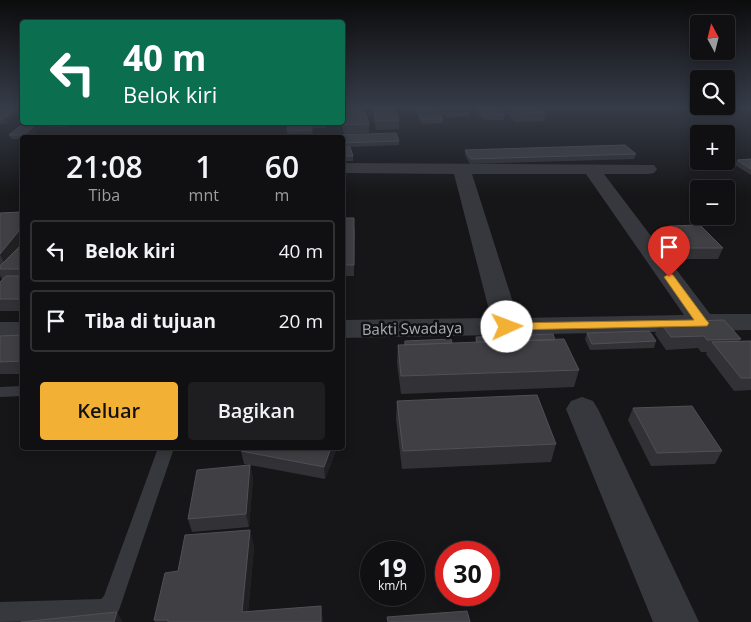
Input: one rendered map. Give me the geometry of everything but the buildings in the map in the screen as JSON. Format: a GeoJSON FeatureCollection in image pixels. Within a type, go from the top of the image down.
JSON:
{"type":"FeatureCollection","features":[{"type":"Feature","properties":{"kind":"street"},"geometry":{"type":"LineString","coordinates":[[345,168],[648,170]]}},
{"type":"Feature","properties":{"kind":"street"},"geometry":{"type":"LineString","coordinates":[[462,169],[507,327]]}},
{"type":"Feature","properties":{"kind":"street"},"geometry":{"type":"LineString","coordinates":[[591,169],[703,323]]}},
{"type":"Feature","properties":{"kind":"street","name":"Bakti Swadaya"},"geometry":{"type":"LineString","coordinates":[[345,328],[751,322]]}},
{"type":"Feature","properties":{"kind":"street"},"geometry":{"type":"LineString","coordinates":[[0,331],[20,331]]}},
{"type":"Feature","properties":{"kind":"street"},"geometry":{"type":"LineString","coordinates":[[582,408],[676,622]]}},
{"type":"Feature","properties":{"kind":"lane"},"geometry":{"type":"LineString","coordinates":[[0,392],[20,391]]}},
{"type":"Feature","properties":{"kind":"lane"},"geometry":{"type":"LineString","coordinates":[[0,612],[106,609],[112,603],[165,450]]}},
{"type":"Feature","properties":{"kind":"route"},"geometry":{"type":"LineString","coordinates":[[507,327],[703,323],[669,277]]}}]}
